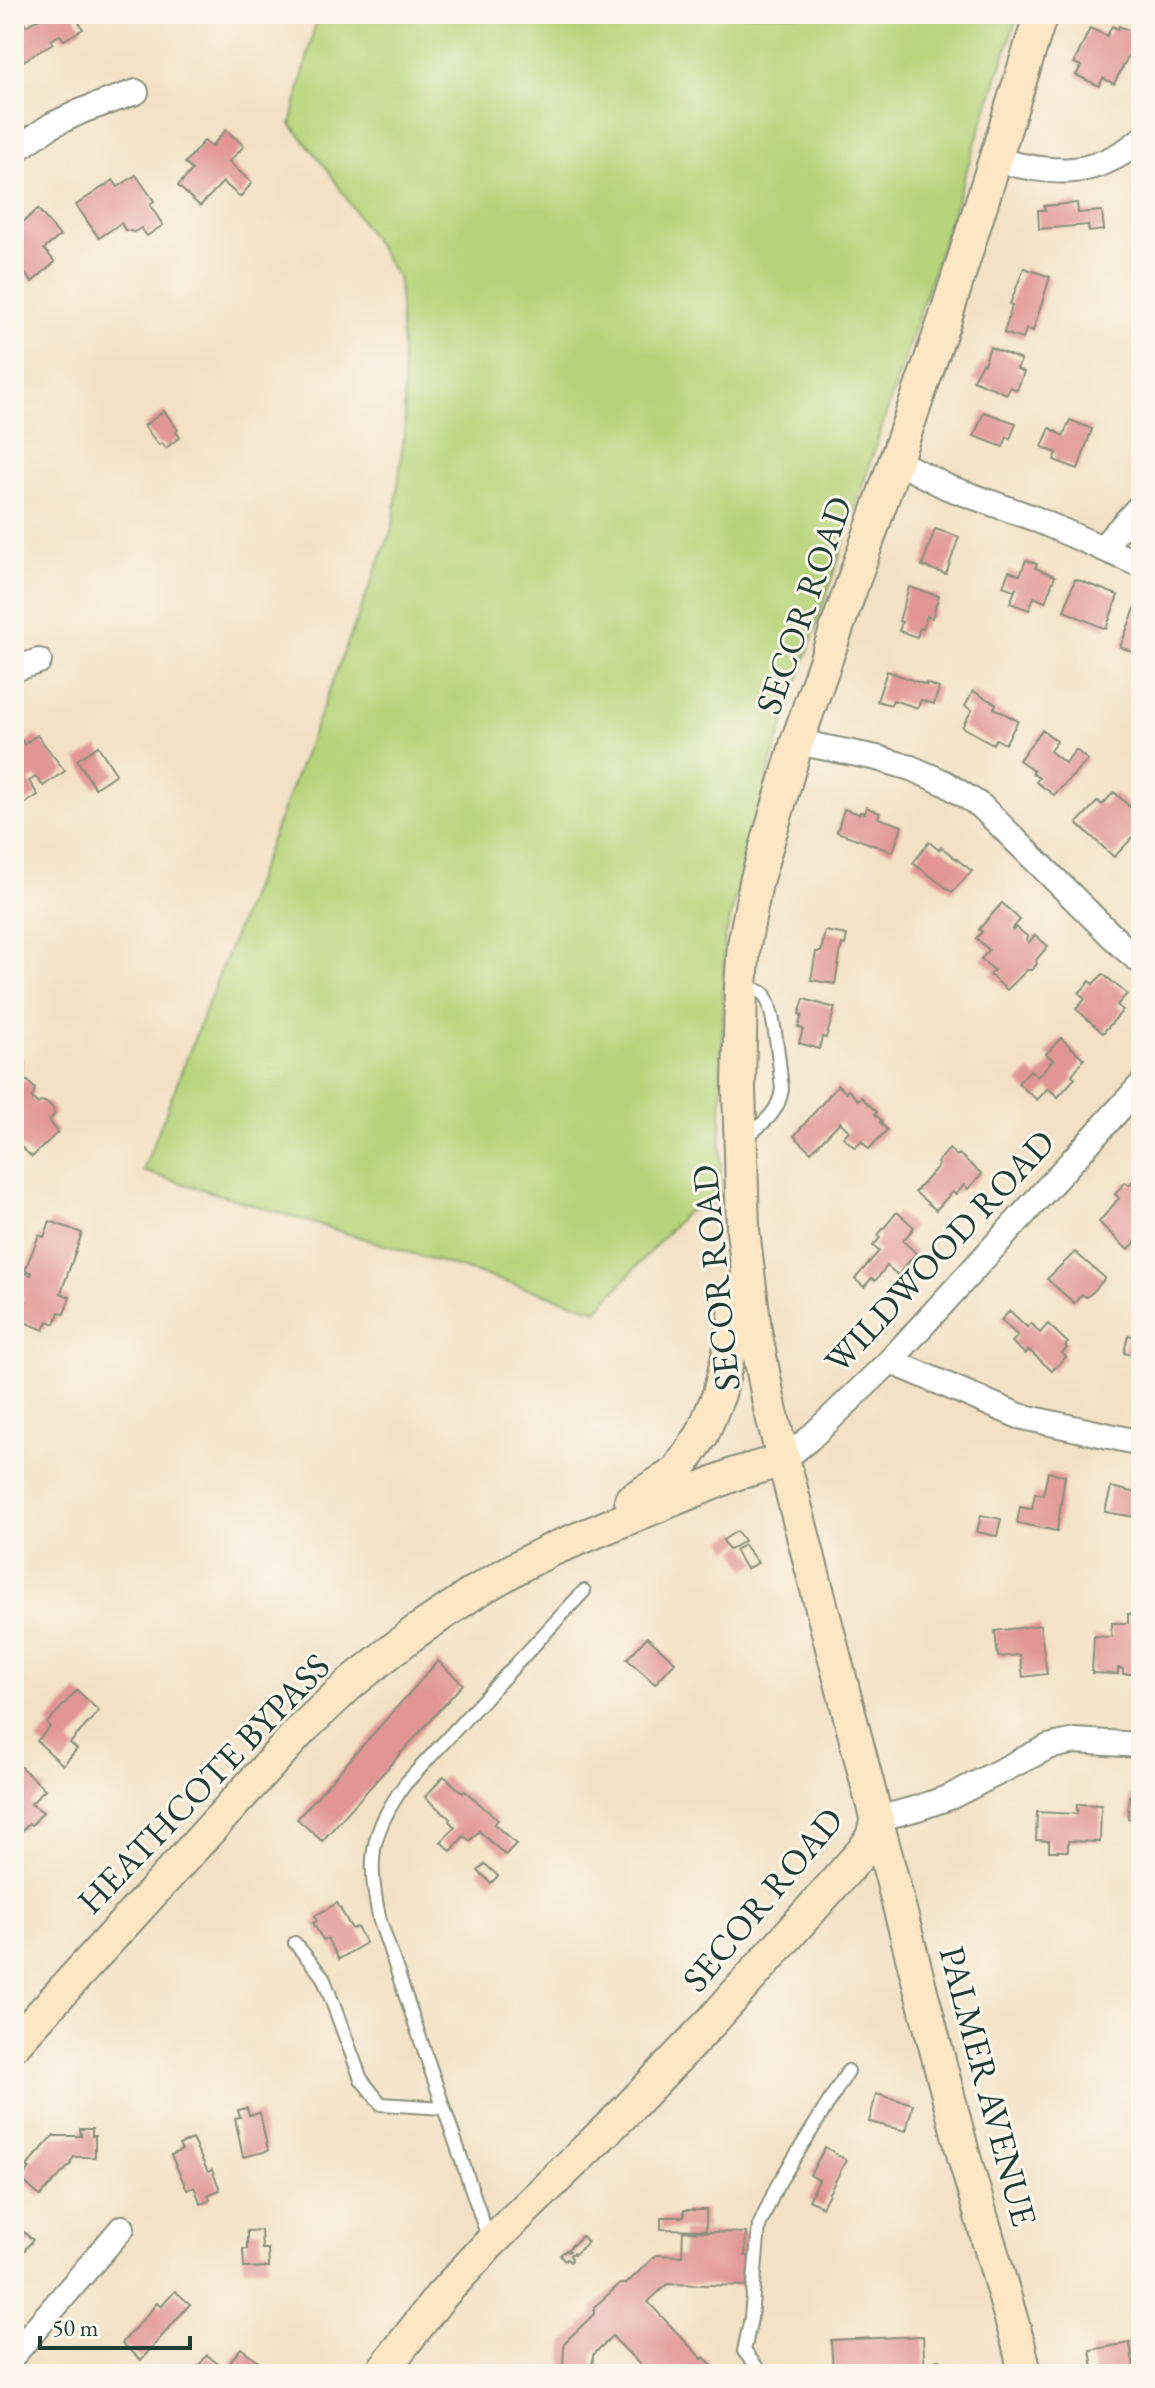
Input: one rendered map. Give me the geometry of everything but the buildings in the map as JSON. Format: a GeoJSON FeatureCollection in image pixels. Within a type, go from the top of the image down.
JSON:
{"type":"FeatureCollection","features":[{"type":"Feature","properties":{"kind":"main road","name":"SECOR ROAD"},"geometry":{"type":"LineString","coordinates":[[380,2374],[440,2297],[713,2020],[864,1850],[872,1837],[877,1819],[783,1460],[755,1330],[743,1230],[740,1142],[744,945],[756,882],[797,742],[945,319],[1041,14]]}},
{"type":"Feature","properties":{"kind":"main road"},"geometry":{"type":"LineString","coordinates":[[551,1550],[676,1473],[702,1435],[719,1394],[732,1340],[743,1230]]}},
{"type":"Feature","properties":{"kind":"main road"},"geometry":{"type":"LineString","coordinates":[[551,1550],[735,1474],[783,1460]]}},
{"type":"Feature","properties":{"kind":"main road","name":"HEATHCOTE BYPASS"},"geometry":{"type":"LineString","coordinates":[[14,2044],[254,1779],[351,1683],[437,1617],[551,1550]]}},
{"type":"Feature","properties":{"kind":"main road","name":"PALMER AVENUE"},"geometry":{"type":"LineString","coordinates":[[877,1819],[964,2157],[1025,2374]]}},
{"type":"Feature","properties":{"kind":"street"},"geometry":{"type":"LineString","coordinates":[[14,151],[52,125],[136,92]]}},
{"type":"Feature","properties":{"kind":"street"},"geometry":{"type":"LineString","coordinates":[[994,160],[1038,169],[1069,171],[1097,166],[1121,156],[1141,140]]}},
{"type":"Feature","properties":{"kind":"street"},"geometry":{"type":"LineString","coordinates":[[896,461],[947,487],[1033,518],[1141,565]]}},
{"type":"Feature","properties":{"kind":"street"},"geometry":{"type":"LineString","coordinates":[[1102,548],[1141,505]]}},
{"type":"Feature","properties":{"kind":"street"},"geometry":{"type":"LineString","coordinates":[[14,669],[39,661]]}},
{"type":"Feature","properties":{"kind":"street"},"geometry":{"type":"LineString","coordinates":[[797,742],[911,768],[945,783],[981,806],[1141,962]]}},
{"type":"Feature","properties":{"kind":"street","name":"WILDWOOD ROAD"},"geometry":{"type":"LineString","coordinates":[[783,1460],[890,1361],[1141,1085]]}},
{"type":"Feature","properties":{"kind":"street"},"geometry":{"type":"LineString","coordinates":[[890,1361],[1019,1416],[1141,1443]]}},
{"type":"Feature","properties":{"kind":"street"},"geometry":{"type":"LineString","coordinates":[[877,1819],[950,1797],[1048,1747],[1075,1741],[1141,1745]]}},
{"type":"Feature","properties":{"kind":"street"},"geometry":{"type":"LineString","coordinates":[[14,2354],[122,2228]]}},
{"type":"Feature","properties":{"kind":"lane"},"geometry":{"type":"LineString","coordinates":[[740,1142],[769,1119],[780,1101],[782,1089],[771,1010],[765,995],[759,990],[741,987]]}},
{"type":"Feature","properties":{"kind":"lane"},"geometry":{"type":"LineString","coordinates":[[490,2243],[380,1921],[372,1864],[375,1840],[386,1811],[405,1784],[584,1591]]}},
{"type":"Feature","properties":{"kind":"lane"},"geometry":{"type":"LineString","coordinates":[[295,1943],[323,1977],[361,2079],[381,2104],[444,2108]]}},
{"type":"Feature","properties":{"kind":"lane"},"geometry":{"type":"LineString","coordinates":[[762,2374],[744,2351],[751,2318],[759,2226],[777,2186],[848,2071]]}},
{"type":"Feature","properties":{"kind":"green space"},"geometry":{"type":"Polygon","coordinates":[[[318,14],[1018,14],[773,757],[724,942],[720,1199],[685,1213],[597,1310],[143,1171],[393,526],[405,427],[399,280],[328,170],[291,124],[318,14]]]}}]}
